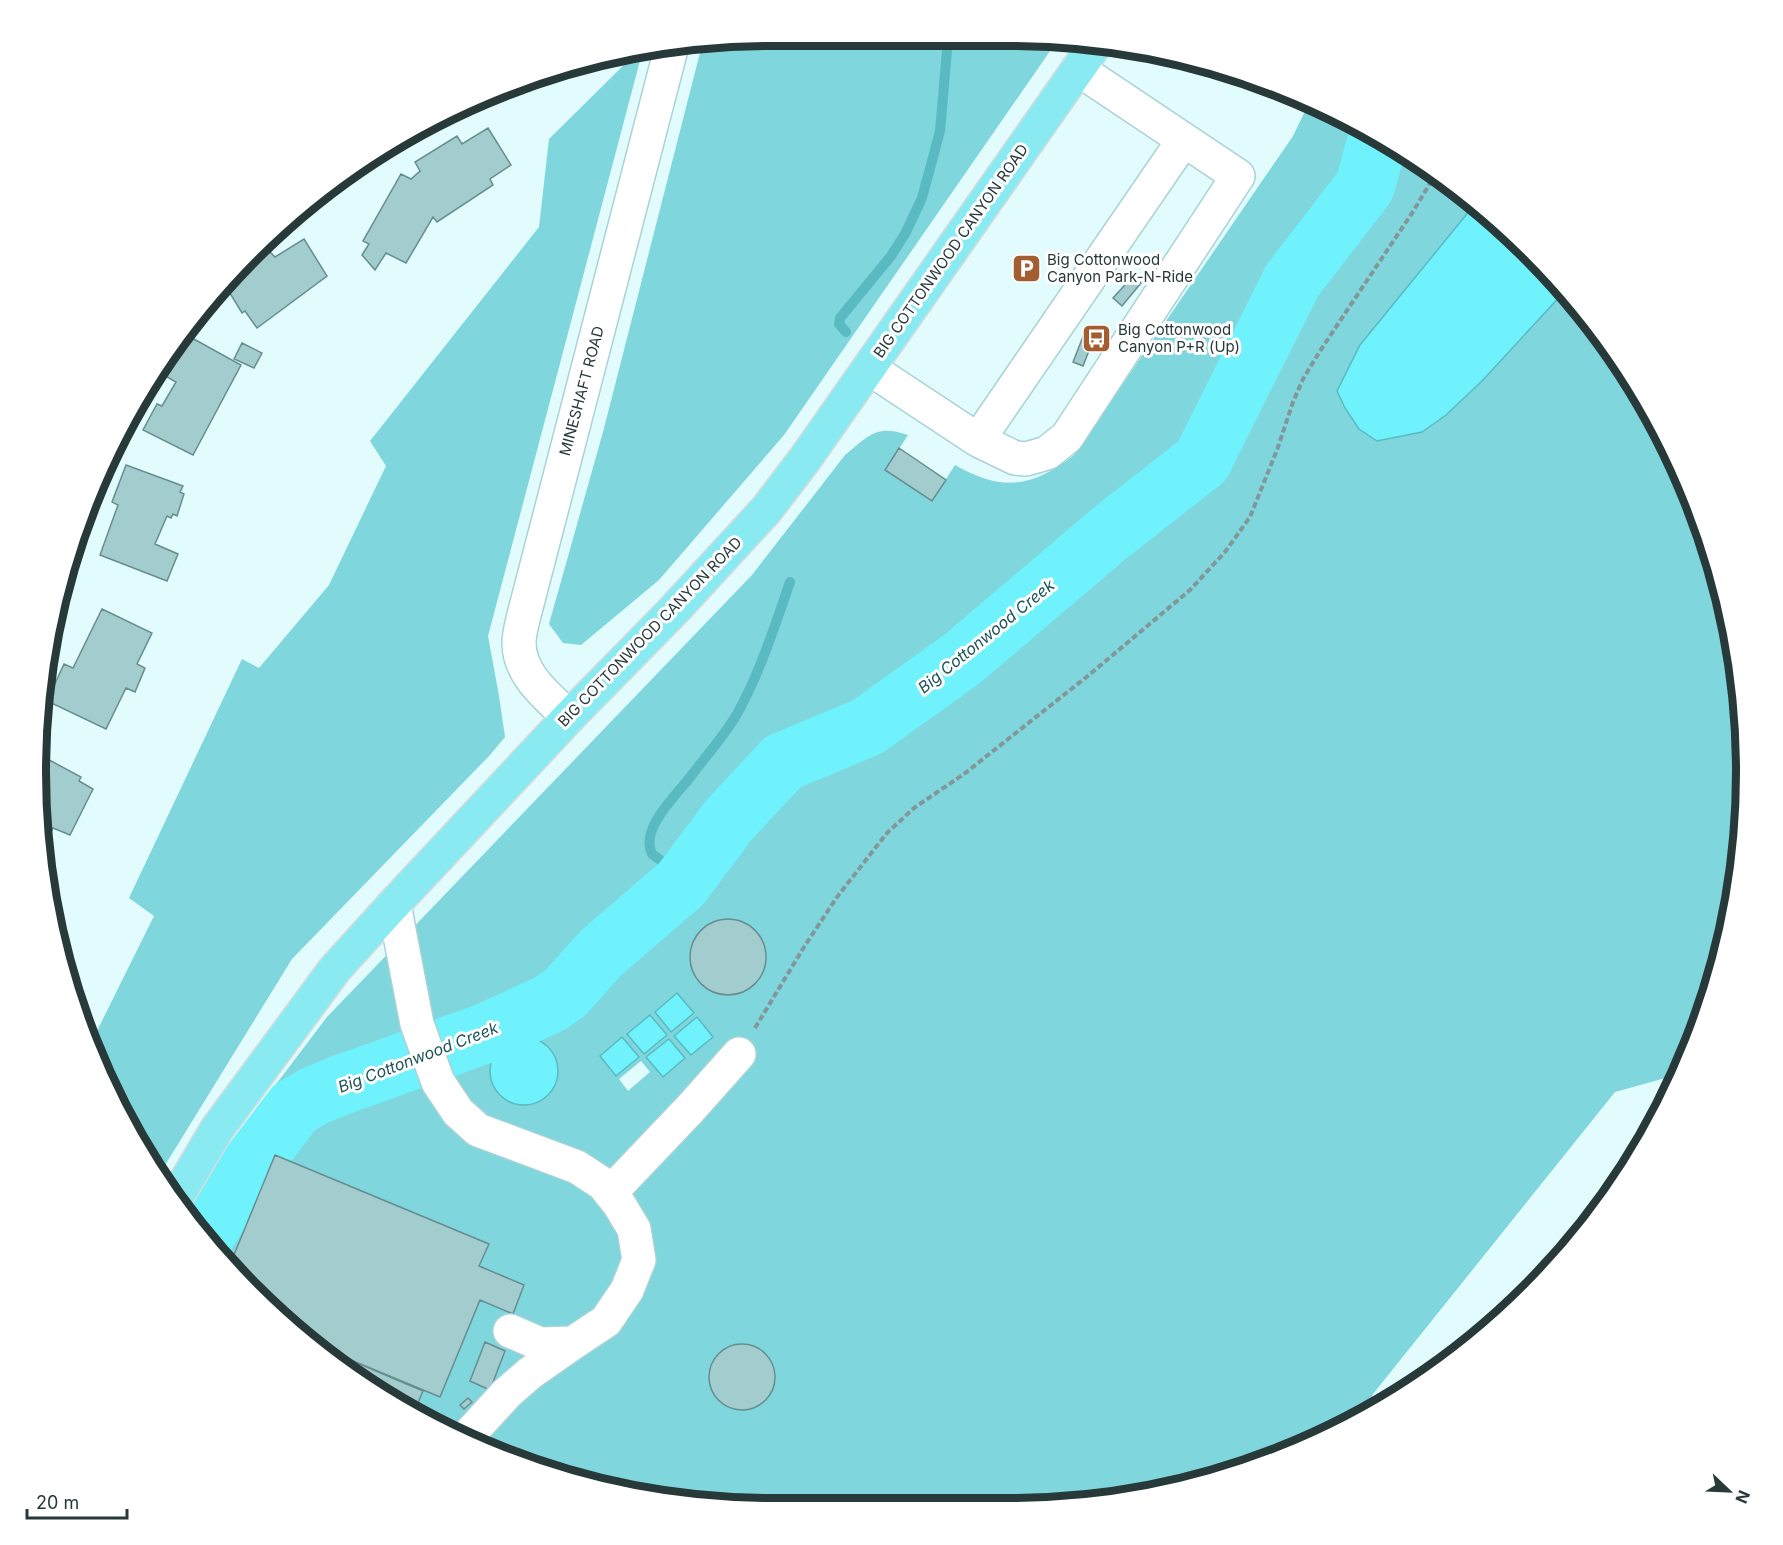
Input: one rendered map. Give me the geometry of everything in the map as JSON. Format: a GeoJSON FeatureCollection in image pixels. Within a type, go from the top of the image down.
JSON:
{"type":"FeatureCollection","features":[{"type":"Feature","properties":{"kind":"main road","name":"BIG COTTONWOOD CANYON ROAD"},"geometry":{"type":"LineString","coordinates":[[180,1191],[217,1130],[335,969],[569,717],[674,610],[766,510],[805,459],[1090,51]]}},
{"type":"Feature","properties":{"kind":"street","name":"MINESHAFT ROAD"},"geometry":{"type":"LineString","coordinates":[[569,717],[548,697],[526,670],[522,663],[519,643],[523,619],[670,54]]}},
{"type":"Feature","properties":{"kind":"street"},"geometry":{"type":"LineString","coordinates":[[869,368],[978,440],[1009,456],[1026,459],[1047,453],[1066,437],[1238,176],[1078,69]]}},
{"type":"Feature","properties":{"kind":"street"},"geometry":{"type":"LineString","coordinates":[[978,440],[1183,141]]}},
{"type":"Feature","properties":{"kind":"street"},"geometry":{"type":"LineString","coordinates":[[394,904],[417,1023],[438,1082],[458,1112],[478,1130],[577,1167],[603,1184],[619,1204],[634,1229],[639,1260],[627,1290],[606,1321],[530,1373],[507,1393],[471,1433]]}},
{"type":"Feature","properties":{"kind":"street"},"geometry":{"type":"LineString","coordinates":[[610,1193],[739,1054]]}},
{"type":"Feature","properties":{"kind":"street"},"geometry":{"type":"LineString","coordinates":[[510,1331],[540,1344],[573,1343]]}},
{"type":"Feature","properties":{"kind":"path"},"geometry":{"type":"LineString","coordinates":[[739,1054],[837,897],[887,833],[914,808],[964,774],[1089,675],[1190,590],[1225,552],[1250,517],[1270,469],[1293,402],[1320,351],[1431,182]]}},
{"type":"Feature","properties":{"kind":"shaded area"},"geometry":{"type":"Polygon","coordinates":[[[772,46],[1052,48],[784,435],[659,580],[581,645],[563,643],[549,624],[603,432],[701,51],[772,46]]]}},
{"type":"Feature","properties":{"kind":"shaded area"},"geometry":{"type":"Polygon","coordinates":[[[641,59],[488,636],[505,737],[292,959],[164,1167],[121,1094],[96,1034],[154,916],[129,898],[242,659],[259,668],[329,585],[386,466],[370,441],[539,227],[549,139],[628,61],[641,59]]]}},
{"type":"Feature","properties":{"kind":"shaded area"},"geometry":{"type":"Polygon","coordinates":[[[1306,110],[1374,144],[1414,169],[1469,211],[1360,345],[1337,391],[1359,429],[1446,415],[1482,381],[1559,298],[1614,369],[1639,410],[1662,451],[1698,539],[1723,631],[1735,725],[1736,772],[1735,820],[1723,914],[1698,1006],[1669,1077],[1615,1092],[1373,1394],[1368,1404],[1332,1424],[1244,1460],[1152,1485],[1105,1492],[1058,1497],[1011,1498],[772,1498],[725,1497],[678,1492],[631,1485],[585,1474],[539,1460],[451,1424],[369,1376],[294,1318],[259,1286],[197,1214],[239,1133],[327,1017],[752,575],[845,455],[874,433],[888,431],[908,435],[886,470],[932,501],[955,465],[988,479],[1016,482],[1030,480],[1044,474],[1074,455],[1293,136],[1306,110]],[[521,1037],[510,1040],[551,1092],[557,1082],[558,1071],[533,1038],[521,1037]],[[641,1061],[619,1079],[628,1091],[650,1072],[641,1061]]]}},
{"type":"Feature","properties":{"kind":"shaded area"},"geometry":{"type":"Polygon","coordinates":[[[1469,211],[1524,259],[1559,298],[1482,381],[1446,415],[1422,432],[1377,441],[1359,429],[1337,391],[1360,345],[1469,211]]]}},
{"type":"Feature","properties":{"kind":"shaded area"},"geometry":{"type":"Polygon","coordinates":[[[677,993],[694,1013],[671,1032],[655,1012],[677,993]]]}},
{"type":"Feature","properties":{"kind":"shaded area"},"geometry":{"type":"Polygon","coordinates":[[[650,1015],[667,1035],[644,1054],[627,1034],[650,1015]]]}},
{"type":"Feature","properties":{"kind":"shaded area"},"geometry":{"type":"Polygon","coordinates":[[[697,1017],[713,1037],[691,1055],[674,1036],[697,1017]]]}},
{"type":"Feature","properties":{"kind":"shaded area"},"geometry":{"type":"Polygon","coordinates":[[[524,1037],[537,1040],[548,1047],[555,1058],[558,1071],[555,1084],[548,1095],[537,1102],[524,1105],[511,1102],[500,1095],[493,1084],[490,1071],[493,1058],[500,1047],[511,1040],[524,1037]]]}},
{"type":"Feature","properties":{"kind":"shaded area"},"geometry":{"type":"Polygon","coordinates":[[[622,1037],[639,1057],[616,1076],[600,1056],[622,1037]]]}},
{"type":"Feature","properties":{"kind":"shaded area"},"geometry":{"type":"Polygon","coordinates":[[[669,1039],[685,1058],[663,1077],[646,1057],[669,1039]]]}},
{"type":"Feature","properties":{"kind":"building"},"geometry":{"type":"Polygon","coordinates":[[[488,128],[511,165],[490,179],[493,185],[437,222],[433,217],[406,263],[386,253],[375,270],[362,255],[369,244],[363,241],[401,174],[411,179],[420,171],[415,162],[457,136],[462,144],[488,128]]]}},
{"type":"Feature","properties":{"kind":"building"},"geometry":{"type":"Polygon","coordinates":[[[304,239],[327,276],[257,328],[245,311],[242,313],[229,292],[260,258],[270,252],[275,257],[304,239]]]}},
{"type":"Feature","properties":{"kind":"building"},"geometry":{"type":"Polygon","coordinates":[[[1133,276],[1141,283],[1122,306],[1113,298],[1133,276]]]}},
{"type":"Feature","properties":{"kind":"building"},"geometry":{"type":"Polygon","coordinates":[[[1084,334],[1094,338],[1083,366],[1073,362],[1084,334]]]}},
{"type":"Feature","properties":{"kind":"building"},"geometry":{"type":"Polygon","coordinates":[[[192,338],[241,365],[193,455],[143,430],[157,404],[162,406],[176,382],[165,376],[192,338]]]}},
{"type":"Feature","properties":{"kind":"building"},"geometry":{"type":"Polygon","coordinates":[[[242,343],[262,353],[254,368],[234,359],[242,343]]]}},
{"type":"Feature","properties":{"kind":"building"},"geometry":{"type":"Polygon","coordinates":[[[899,448],[946,480],[932,501],[885,470],[899,448]]]}},
{"type":"Feature","properties":{"kind":"building"},"geometry":{"type":"Polygon","coordinates":[[[126,465],[183,486],[180,492],[184,494],[177,516],[173,514],[171,518],[167,516],[155,544],[178,554],[167,581],[100,555],[118,505],[112,502],[126,465]]]}},
{"type":"Feature","properties":{"kind":"building"},"geometry":{"type":"Polygon","coordinates":[[[102,609],[152,633],[137,664],[145,668],[135,692],[126,688],[106,729],[50,703],[52,691],[64,664],[73,668],[102,609]]]}},
{"type":"Feature","properties":{"kind":"building"},"geometry":{"type":"Polygon","coordinates":[[[47,759],[81,777],[79,781],[93,789],[70,835],[53,828],[50,835],[47,759]]]}},
{"type":"Feature","properties":{"kind":"building"},"geometry":{"type":"Polygon","coordinates":[[[728,919],[743,922],[755,930],[763,942],[766,957],[763,972],[755,984],[743,992],[728,995],[713,992],[701,984],[693,972],[690,957],[693,942],[701,930],[713,922],[728,919]]]}},
{"type":"Feature","properties":{"kind":"building"},"geometry":{"type":"Polygon","coordinates":[[[275,1155],[489,1244],[479,1266],[524,1285],[513,1314],[480,1300],[440,1397],[343,1357],[294,1318],[259,1286],[233,1257],[275,1155]]]}},
{"type":"Feature","properties":{"kind":"building"},"geometry":{"type":"Polygon","coordinates":[[[485,1342],[505,1351],[490,1390],[470,1381],[485,1342]]]}},
{"type":"Feature","properties":{"kind":"building"},"geometry":{"type":"Polygon","coordinates":[[[742,1344],[755,1346],[765,1354],[773,1364],[775,1377],[773,1390],[765,1400],[755,1408],[742,1410],[729,1408],[719,1400],[711,1390],[709,1377],[711,1364],[719,1354],[729,1346],[742,1344]]]}},
{"type":"Feature","properties":{"kind":"building"},"geometry":{"type":"Polygon","coordinates":[[[343,1357],[423,1391],[417,1405],[343,1357]]]}},
{"type":"Feature","properties":{"kind":"building"},"geometry":{"type":"Polygon","coordinates":[[[468,1398],[472,1402],[464,1409],[460,1405],[468,1398]]]}},
{"type":"Feature","properties":{"kind":"waterway"},"geometry":{"type":"LineString","coordinates":[[846,332],[839,324],[840,318],[891,256],[905,234],[922,198],[940,131],[947,46]]}},
{"type":"Feature","properties":{"kind":"waterway","name":"Big Cottonwood Creek"},"geometry":{"type":"LineString","coordinates":[[209,1229],[240,1179],[294,1108],[314,1096],[486,1033],[551,1003],[565,993],[601,953],[681,884],[729,820],[783,762],[867,727],[962,659],[1110,533],[1202,461],[1292,281],[1365,186],[1376,145]]}},
{"type":"Feature","properties":{"kind":"waterway"},"geometry":{"type":"LineString","coordinates":[[685,878],[652,854],[649,844],[651,834],[661,813],[721,738],[737,714],[760,666],[790,582]]}},
{"type":"Feature","properties":{"kind":"place","name":"Big Cottonwood Canyon Park-N-Ride"},"geometry":{"type":"Point","coordinates":[1026,269]}},
{"type":"Feature","properties":{"kind":"place","name":"Big Cottonwood Canyon P+R (Up)"},"geometry":{"type":"Point","coordinates":[1097,339]}}]}
